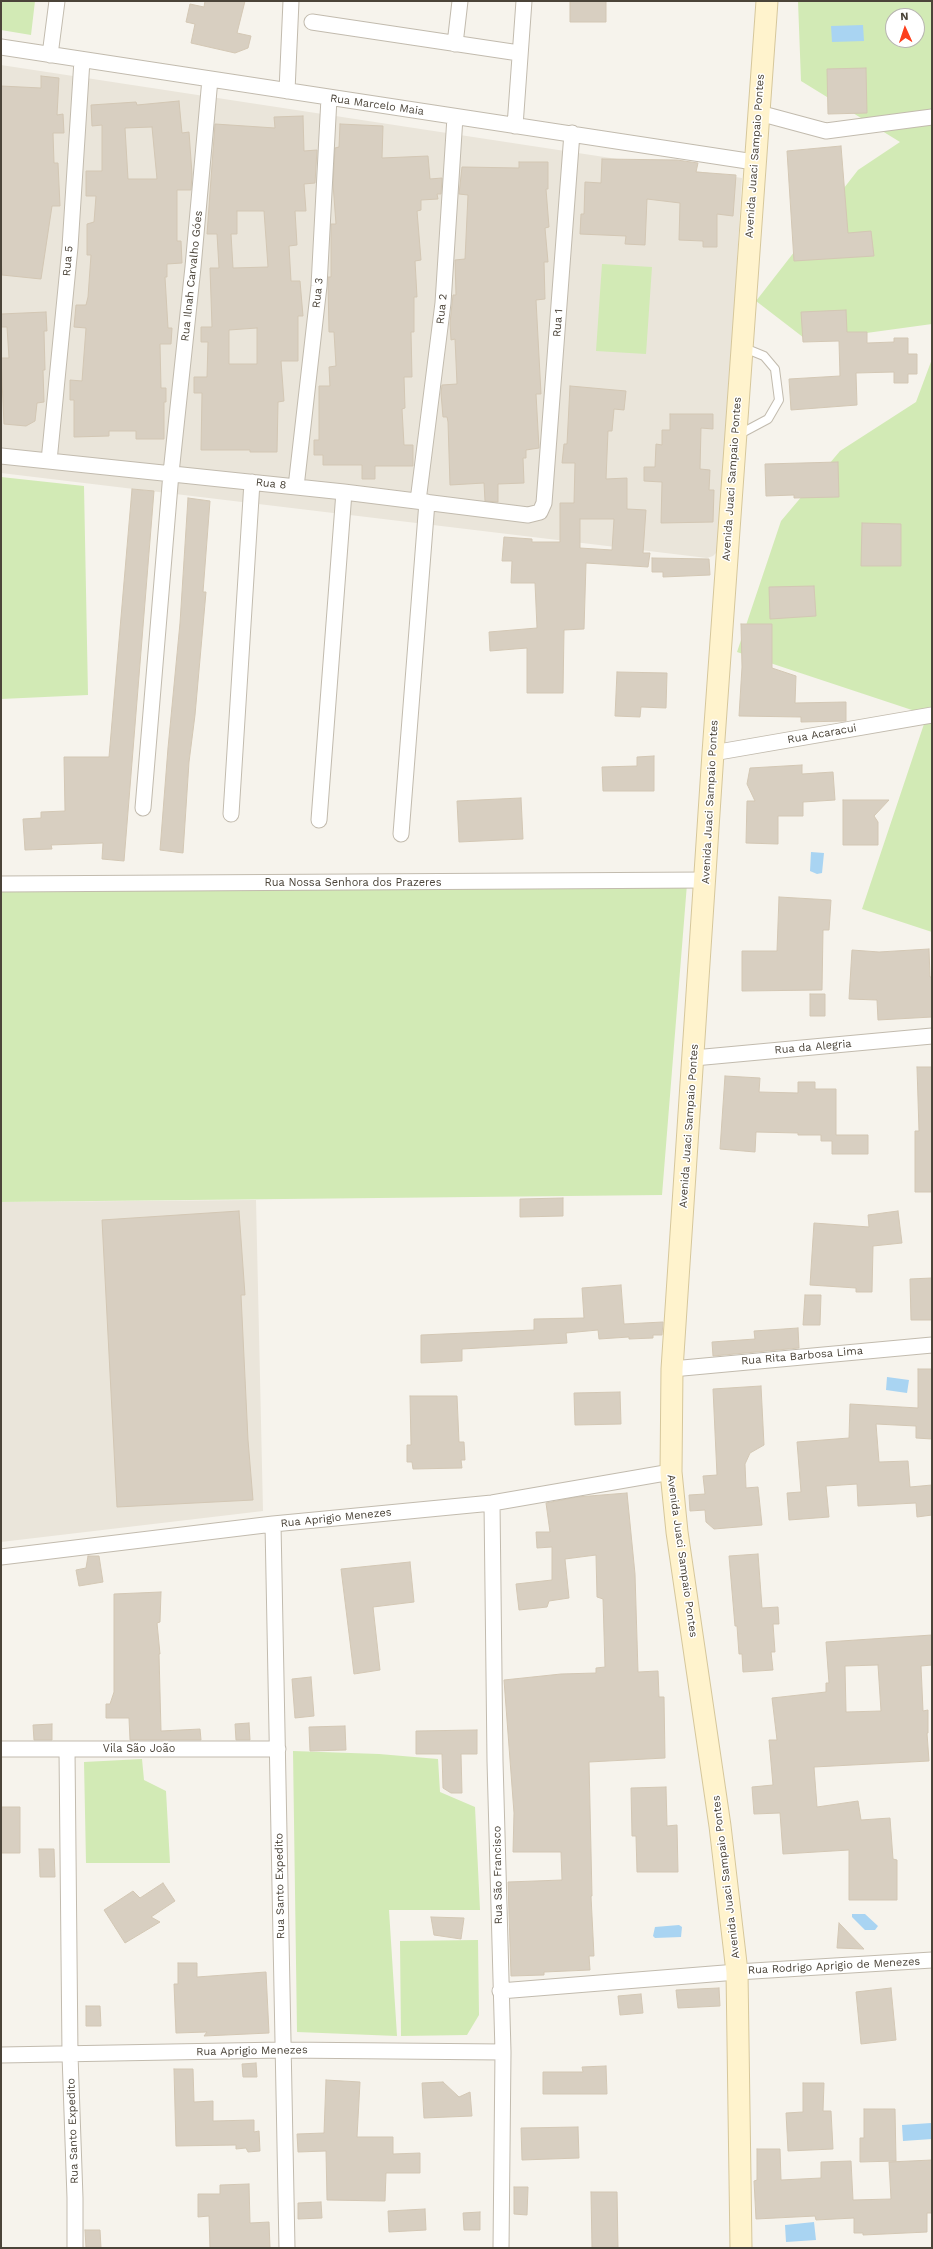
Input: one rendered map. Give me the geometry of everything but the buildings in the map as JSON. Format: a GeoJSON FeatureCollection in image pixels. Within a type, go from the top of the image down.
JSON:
{"type":"FeatureCollection","features":[{"type":"Feature","properties":{"kind":"main road","name":"Avenida Juaci Sampaio Pontes"},"geometry":{"type":"LineString","coordinates":[[741,2248],[737,1972],[720,1826],[677,1532],[671,1472],[672,1369],[741,347],[767,1]]}},
{"type":"Feature","properties":{"kind":"street"},"geometry":{"type":"LineString","coordinates":[[50,55],[57,1]]}},
{"type":"Feature","properties":{"kind":"street"},"geometry":{"type":"LineString","coordinates":[[287,90],[291,1]]}},
{"type":"Feature","properties":{"kind":"street"},"geometry":{"type":"LineString","coordinates":[[455,44],[460,1]]}},
{"type":"Feature","properties":{"kind":"street"},"geometry":{"type":"LineString","coordinates":[[515,126],[519,53],[524,1]]}},
{"type":"Feature","properties":{"kind":"street"},"geometry":{"type":"LineString","coordinates":[[312,22],[519,53]]}},
{"type":"Feature","properties":{"kind":"street","name":"Rua Marcelo Maia"},"geometry":{"type":"LineString","coordinates":[[1,48],[287,90],[329,98],[754,162]]}},
{"type":"Feature","properties":{"kind":"street","name":"Rua 5"},"geometry":{"type":"LineString","coordinates":[[49,461],[70,247],[82,60]]}},
{"type":"Feature","properties":{"kind":"street","name":"Rua Ilnah Carvalho Góes"},"geometry":{"type":"LineString","coordinates":[[143,808],[171,473],[193,267],[210,79]]}},
{"type":"Feature","properties":{"kind":"street","name":"Rua 3"},"geometry":{"type":"LineString","coordinates":[[296,487],[319,286],[329,98]]}},
{"type":"Feature","properties":{"kind":"street"},"geometry":{"type":"LineString","coordinates":[[759,113],[826,131],[932,117]]}},
{"type":"Feature","properties":{"kind":"street","name":"Rua 2"},"geometry":{"type":"LineString","coordinates":[[401,834],[423,501],[443,303],[455,117]]}},
{"type":"Feature","properties":{"kind":"street","name":"Rua 1"},"geometry":{"type":"LineString","coordinates":[[540,512],[544,503],[572,134]]}},
{"type":"Feature","properties":{"kind":"street","name":"Rua 8"},"geometry":{"type":"LineString","coordinates":[[1,456],[344,492],[528,515],[540,512]]}},
{"type":"Feature","properties":{"kind":"street"},"geometry":{"type":"LineString","coordinates":[[231,814],[252,482]]}},
{"type":"Feature","properties":{"kind":"street"},"geometry":{"type":"LineString","coordinates":[[320,820],[344,492]]}},
{"type":"Feature","properties":{"kind":"street","name":"Rua Acaracui"},"geometry":{"type":"LineString","coordinates":[[713,753],[932,716]]}},
{"type":"Feature","properties":{"kind":"street","name":"Rua Nossa Senhora dos Prazeres"},"geometry":{"type":"LineString","coordinates":[[1,884],[706,880]]}},
{"type":"Feature","properties":{"kind":"street","name":"Rua da Alegria"},"geometry":{"type":"LineString","coordinates":[[694,1058],[932,1036]]}},
{"type":"Feature","properties":{"kind":"street","name":"Rua Rita Barbosa Lima"},"geometry":{"type":"LineString","coordinates":[[672,1369],[932,1345]]}},
{"type":"Feature","properties":{"kind":"street","name":"Rua Aprigio Menezes"},"geometry":{"type":"LineString","coordinates":[[1,1557],[273,1524],[492,1503],[671,1472]]}},
{"type":"Feature","properties":{"kind":"street","name":"Rua São Francisco"},"geometry":{"type":"LineString","coordinates":[[492,1503],[500,1991],[503,2052],[501,2248]]}},
{"type":"Feature","properties":{"kind":"street","name":"Rua Santo Expedito"},"geometry":{"type":"LineString","coordinates":[[273,1524],[287,2248]]}},
{"type":"Feature","properties":{"kind":"street","name":"Vila São João"},"geometry":{"type":"LineString","coordinates":[[1,1749],[278,1749]]}},
{"type":"Feature","properties":{"kind":"street","name":"Rua Santo Expedito"},"geometry":{"type":"LineString","coordinates":[[67,1750],[70,2055],[75,2198],[75,2248]]}},
{"type":"Feature","properties":{"kind":"street","name":"Rua Rodrigo Aprigio de Menezes"},"geometry":{"type":"LineString","coordinates":[[500,1991],[737,1972],[932,1960]]}},
{"type":"Feature","properties":{"kind":"street","name":"Rua Aprigio Menezes"},"geometry":{"type":"LineString","coordinates":[[1,2055],[70,2055],[283,2050],[503,2052]]}},
{"type":"Feature","properties":{"kind":"lane"},"geometry":{"type":"LineString","coordinates":[[735,436],[768,420],[779,400],[775,368],[764,356],[741,347]]}},
{"type":"Feature","properties":{"kind":"shaded area"},"geometry":{"type":"Polygon","coordinates":[[[1,65],[742,178],[720,549],[713,556],[707,558],[1,473],[1,65]]]}},
{"type":"Feature","properties":{"kind":"shaded area"},"geometry":{"type":"Polygon","coordinates":[[[256,1200],[263,1511],[1,1542],[1,1202],[256,1200]]]}},
{"type":"Feature","properties":{"kind":"green space"},"geometry":{"type":"Polygon","coordinates":[[[1,1],[35,1],[31,35],[1,30],[1,1]]]}},
{"type":"Feature","properties":{"kind":"green space"},"geometry":{"type":"Polygon","coordinates":[[[798,1],[932,1],[932,324],[808,341],[756,301],[858,170],[900,142],[801,81],[798,1]]]}},
{"type":"Feature","properties":{"kind":"green space"},"geometry":{"type":"Polygon","coordinates":[[[602,264],[652,267],[646,354],[596,351],[602,264]]]}},
{"type":"Feature","properties":{"kind":"green space"},"geometry":{"type":"Polygon","coordinates":[[[932,359],[932,932],[862,909],[927,715],[737,652],[781,521],[840,451],[916,402],[932,359]]]}},
{"type":"Feature","properties":{"kind":"green space"},"geometry":{"type":"Polygon","coordinates":[[[1,477],[84,486],[88,695],[1,699],[1,477]]]}},
{"type":"Feature","properties":{"kind":"green space"},"geometry":{"type":"Polygon","coordinates":[[[687,884],[662,1195],[1,1202],[1,886],[687,884]]]}},
{"type":"Feature","properties":{"kind":"green space"},"geometry":{"type":"Polygon","coordinates":[[[293,1751],[379,1754],[438,1759],[440,1792],[475,1807],[480,1910],[389,1910],[397,2036],[297,2032],[293,1751]]]}},
{"type":"Feature","properties":{"kind":"green space"},"geometry":{"type":"Polygon","coordinates":[[[142,1759],[144,1780],[166,1791],[170,1863],[86,1863],[84,1762],[142,1759]]]}},
{"type":"Feature","properties":{"kind":"green space"},"geometry":{"type":"Polygon","coordinates":[[[478,1940],[479,2015],[467,2035],[401,2036],[400,1941],[478,1940]]]}},
{"type":"Feature","properties":{"kind":"water"},"geometry":{"type":"Polygon","coordinates":[[[863,25],[864,41],[832,42],[831,26],[863,25]]]}},
{"type":"Feature","properties":{"kind":"water"},"geometry":{"type":"Polygon","coordinates":[[[811,852],[824,853],[822,873],[817,874],[810,871],[811,852]]]}},
{"type":"Feature","properties":{"kind":"water"},"geometry":{"type":"Polygon","coordinates":[[[887,1377],[909,1380],[907,1393],[886,1390],[887,1377]]]}},
{"type":"Feature","properties":{"kind":"water"},"geometry":{"type":"Polygon","coordinates":[[[852,1914],[865,1914],[878,1926],[875,1930],[865,1930],[852,1917],[852,1914]]]}},
{"type":"Feature","properties":{"kind":"water"},"geometry":{"type":"Polygon","coordinates":[[[679,1925],[682,1927],[681,1937],[655,1938],[653,1936],[655,1927],[679,1925]]]}},
{"type":"Feature","properties":{"kind":"water"},"geometry":{"type":"Polygon","coordinates":[[[931,2123],[932,2139],[903,2141],[902,2125],[931,2123]]]}},
{"type":"Feature","properties":{"kind":"water"},"geometry":{"type":"Polygon","coordinates":[[[814,2222],[816,2240],[786,2242],[785,2225],[814,2222]]]}}]}
